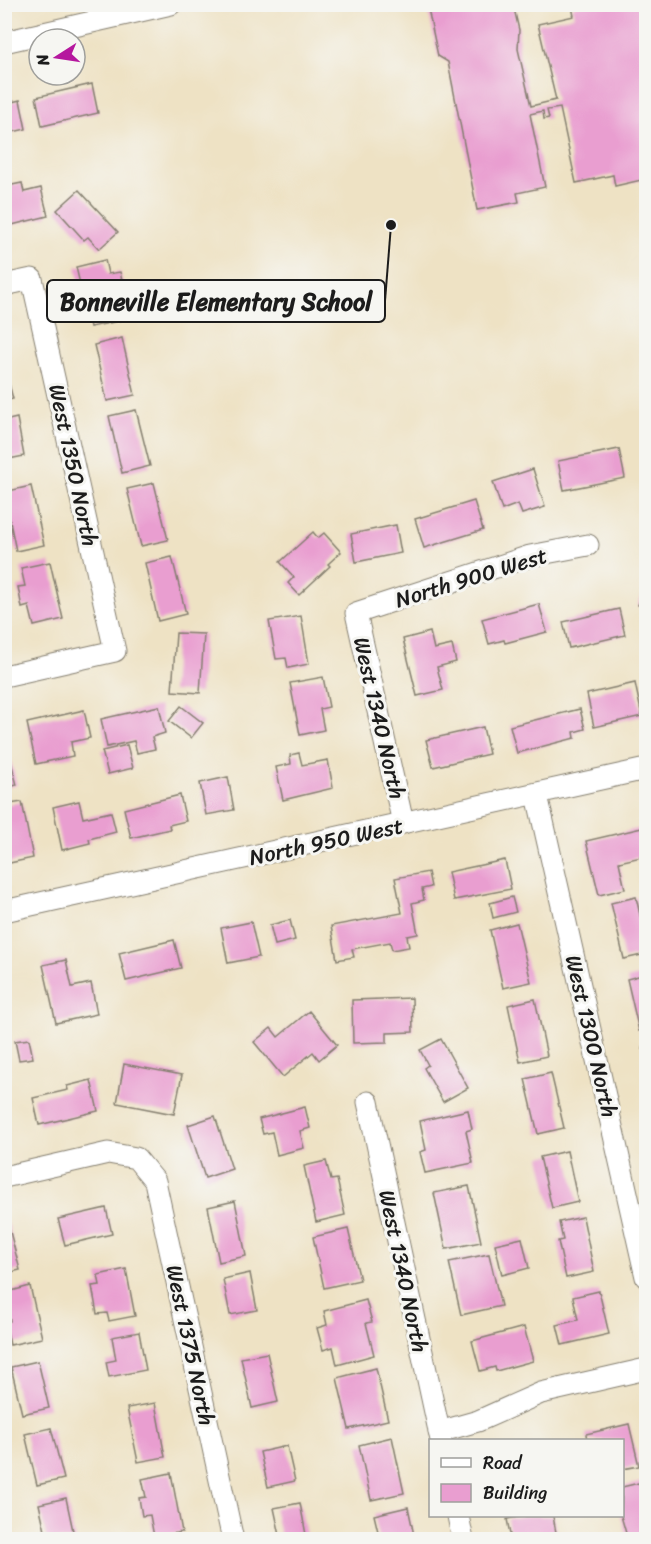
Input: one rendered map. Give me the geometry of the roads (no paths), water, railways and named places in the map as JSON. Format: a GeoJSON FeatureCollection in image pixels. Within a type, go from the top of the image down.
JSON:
{"type":"FeatureCollection","features":[{"type":"Feature","properties":{"kind":"street"},"geometry":{"type":"LineString","coordinates":[[4,42],[171,4]]}},
{"type":"Feature","properties":{"kind":"street","name":"West 1350 North"},"geometry":{"type":"LineString","coordinates":[[4,285],[32,279],[115,651],[4,676]]}},
{"type":"Feature","properties":{"kind":"street","name":"North 900 West"},"geometry":{"type":"LineString","coordinates":[[356,613],[530,556],[588,545]]}},
{"type":"Feature","properties":{"kind":"street","name":"West 1340 North"},"geometry":{"type":"LineString","coordinates":[[356,613],[403,824]]}},
{"type":"Feature","properties":{"kind":"street","name":"North 950 West"},"geometry":{"type":"LineString","coordinates":[[4,911],[537,795],[646,769]]}},
{"type":"Feature","properties":{"kind":"street","name":"West 1300 North"},"geometry":{"type":"LineString","coordinates":[[537,795],[646,1277]]}},
{"type":"Feature","properties":{"kind":"street","name":"West 1340 North"},"geometry":{"type":"LineString","coordinates":[[368,1102],[440,1436]]}},
{"type":"Feature","properties":{"kind":"street","name":"West 1375 North"},"geometry":{"type":"LineString","coordinates":[[4,1177],[108,1153],[136,1158],[155,1180],[233,1539]]}},
{"type":"Feature","properties":{"kind":"street"},"geometry":{"type":"LineString","coordinates":[[440,1436],[541,1394],[646,1369]]}},
{"type":"Feature","properties":{"kind":"street"},"geometry":{"type":"LineString","coordinates":[[458,1517],[463,1539]]}},
{"type":"Feature","properties":{"kind":"place","name":"Bonneville Elementary School"},"geometry":{"type":"Point","coordinates":[391,225]}}]}
